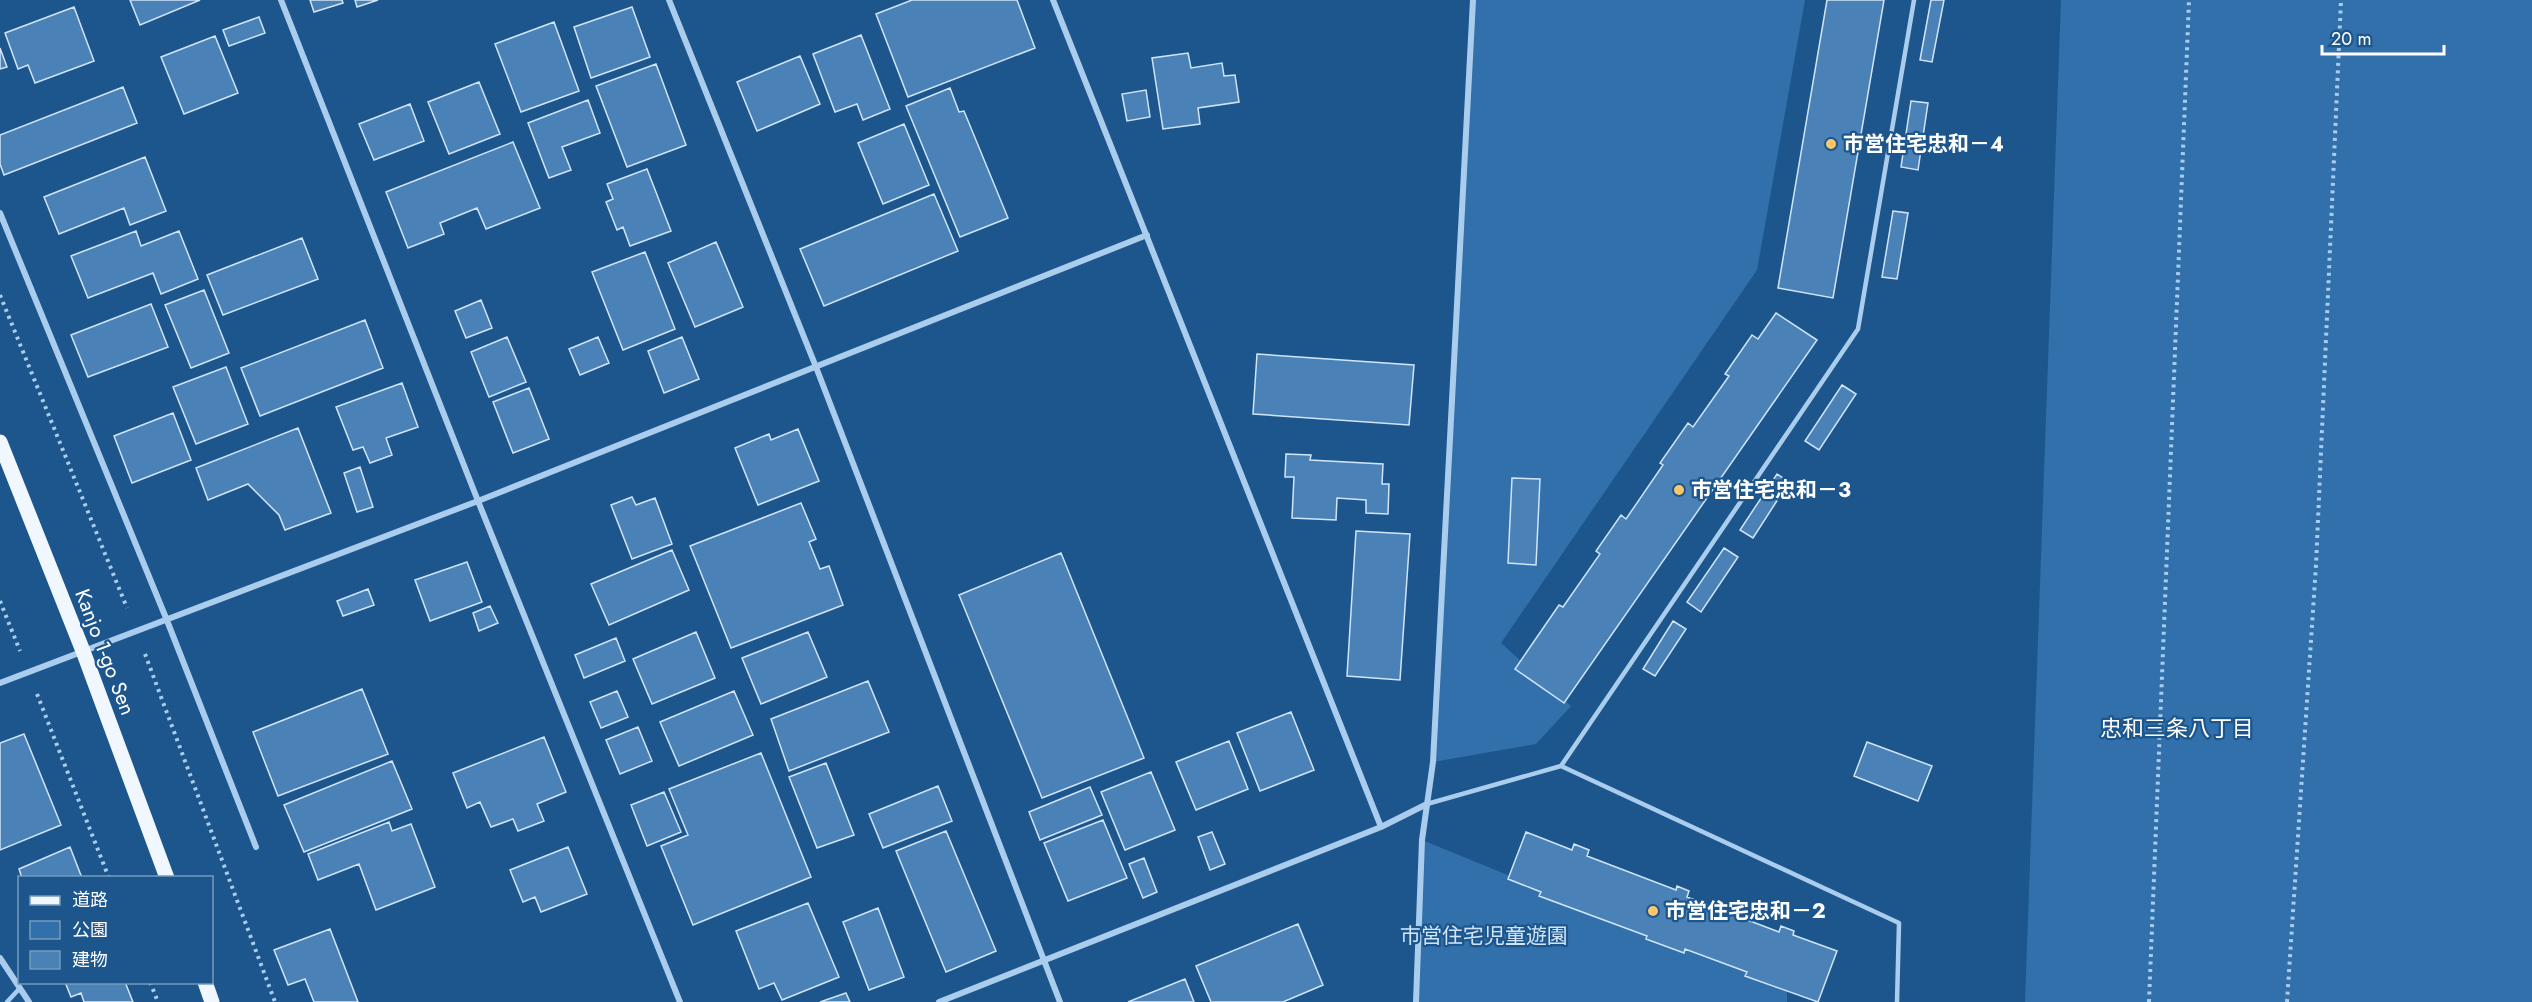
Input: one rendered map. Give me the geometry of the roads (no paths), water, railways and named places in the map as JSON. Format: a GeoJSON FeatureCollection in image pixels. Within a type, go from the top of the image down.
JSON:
{"type":"FeatureCollection","features":[{"type":"Feature","properties":{"kind":"main road","name":"Kanjo 1-go Sen"},"geometry":{"type":"LineString","coordinates":[[0,442],[83,651],[166,876]]}},
{"type":"Feature","properties":{"kind":"main road"},"geometry":{"type":"LineString","coordinates":[[206,984],[212,1002]]}},
{"type":"Feature","properties":{"kind":"street"},"geometry":{"type":"LineString","coordinates":[[281,0],[478,501],[680,1002]]}},
{"type":"Feature","properties":{"kind":"street"},"geometry":{"type":"LineString","coordinates":[[669,0],[816,367],[1060,1002]]}},
{"type":"Feature","properties":{"kind":"street"},"geometry":{"type":"LineString","coordinates":[[1053,0],[1381,827]]}},
{"type":"Feature","properties":{"kind":"street"},"geometry":{"type":"LineString","coordinates":[[1416,1002],[1422,840],[1432,762],[1473,0]]}},
{"type":"Feature","properties":{"kind":"street"},"geometry":{"type":"LineString","coordinates":[[0,213],[166,618],[256,847]]}},
{"type":"Feature","properties":{"kind":"street"},"geometry":{"type":"LineString","coordinates":[[0,683],[478,501],[1147,235]]}},
{"type":"Feature","properties":{"kind":"street"},"geometry":{"type":"LineString","coordinates":[[939,1002],[1381,827],[1427,804]]}},
{"type":"Feature","properties":{"kind":"street"},"geometry":{"type":"LineString","coordinates":[[0,958],[29,1002]]}},
{"type":"Feature","properties":{"kind":"lane"},"geometry":{"type":"LineString","coordinates":[[1427,804],[1561,766],[1858,329],[1914,0]]}},
{"type":"Feature","properties":{"kind":"lane"},"geometry":{"type":"LineString","coordinates":[[1561,766],[1899,923],[1897,1002]]}},
{"type":"Feature","properties":{"kind":"lane"},"geometry":{"type":"LineString","coordinates":[[7,1002],[20,988]]}},
{"type":"Feature","properties":{"kind":"place","name":"市営住宅忠和－４"},"geometry":{"type":"Point","coordinates":[1831,144]}},
{"type":"Feature","properties":{"kind":"place","name":"市営住宅忠和－３"},"geometry":{"type":"Point","coordinates":[1679,490]}},
{"type":"Feature","properties":{"kind":"place","name":"市営住宅忠和－２"},"geometry":{"type":"Point","coordinates":[1653,911]}},
{"type":"Feature","properties":{"kind":"district","name":"忠和三条八丁目"},"geometry":{"type":"Point","coordinates":[2177,728]}},
{"type":"Feature","properties":{"kind":"park label","name":"市営住宅児童遊園"},"geometry":{"type":"Point","coordinates":[1484,936]}}]}
